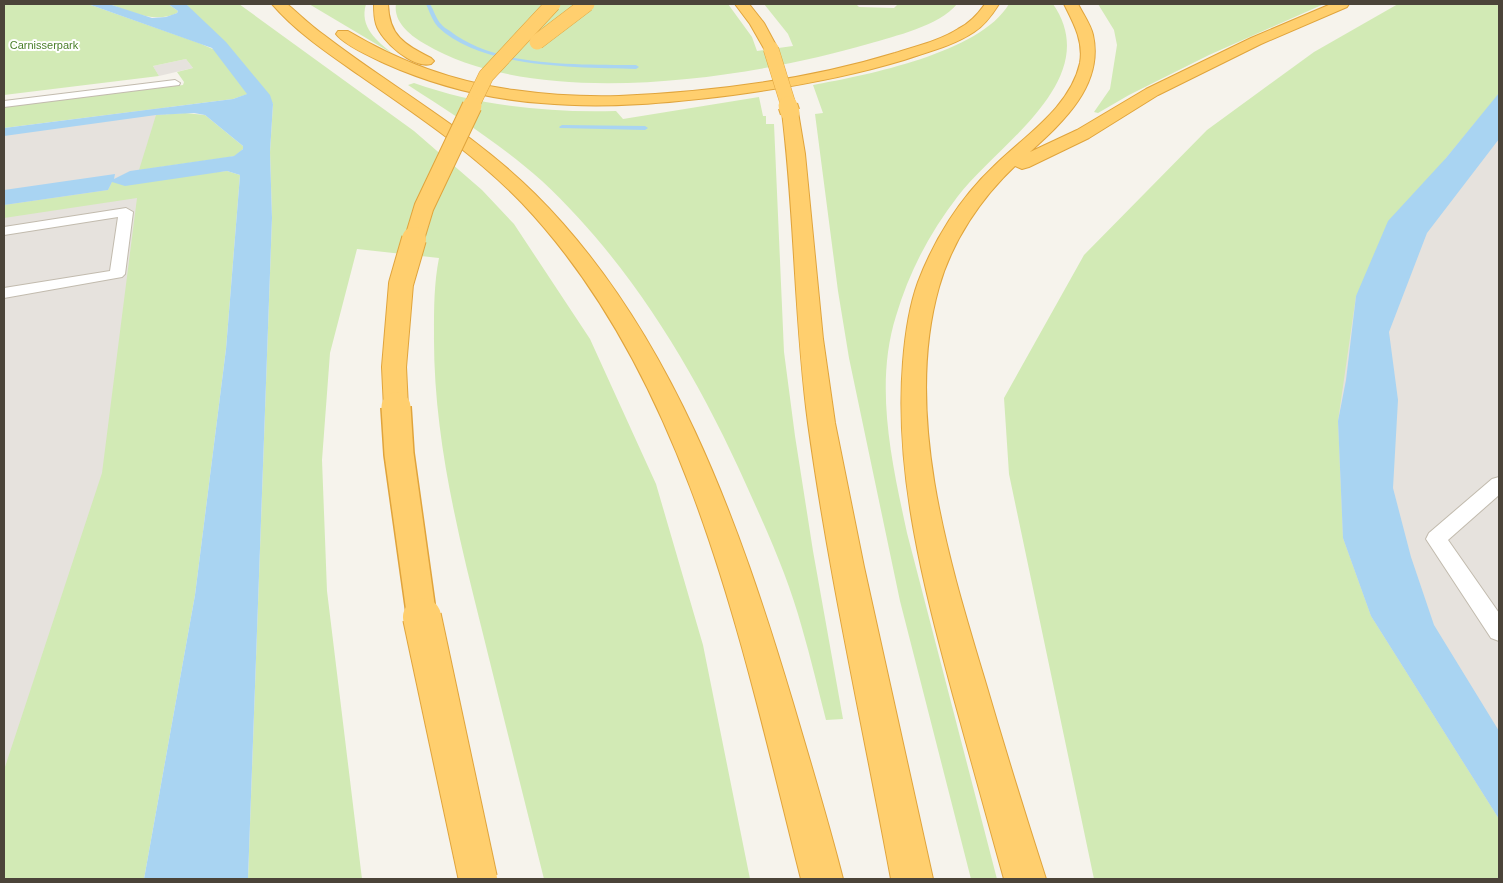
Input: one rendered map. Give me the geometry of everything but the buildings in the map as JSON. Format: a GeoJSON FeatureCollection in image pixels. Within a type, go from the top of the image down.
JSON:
{"type":"FeatureCollection","features":[{"type":"Feature","properties":{"kind":"highway"},"geometry":{"type":"LineString","coordinates":[[279,4],[318,38],[488,161],[526,196],[557,228],[589,269],[635,340],[677,421],[730,551],[771,684],[822,879]]}},
{"type":"Feature","properties":{"kind":"highway"},"geometry":{"type":"LineString","coordinates":[[287,4],[395,64],[451,83],[514,96],[623,101],[671,98],[779,84],[882,62],[956,36],[978,22],[992,4]]}},
{"type":"Feature","properties":{"kind":"highway"},"geometry":{"type":"LineString","coordinates":[[381,4],[379,15],[384,30],[400,47],[426,61],[462,74],[520,85],[599,91],[712,84],[782,74],[834,63],[888,49],[932,33],[963,16],[975,4]]}},
{"type":"Feature","properties":{"kind":"highway"},"geometry":{"type":"LineString","coordinates":[[478,879],[422,621],[399,454],[394,367],[401,284],[424,207],[486,76],[553,4]]}},
{"type":"Feature","properties":{"kind":"highway"},"geometry":{"type":"LineString","coordinates":[[463,126],[493,86],[517,61],[544,35],[587,4]]}},
{"type":"Feature","properties":{"kind":"highway"},"geometry":{"type":"LineString","coordinates":[[742,4],[757,23],[771,49],[780,72],[790,112],[796,154],[810,332],[822,423],[842,539],[912,879]]}},
{"type":"Feature","properties":{"kind":"highway"},"geometry":{"type":"LineString","coordinates":[[1025,879],[942,588],[923,498],[916,454],[913,402],[916,337],[925,294],[935,269],[960,221],[980,192],[994,176],[1054,122],[1082,81],[1089,58],[1090,46],[1085,29],[1071,4]]}},
{"type":"Feature","properties":{"kind":"highway"},"geometry":{"type":"LineString","coordinates":[[994,176],[1083,134],[1152,92],[1256,41],[1342,4]]}},
{"type":"Feature","properties":{"kind":"lane"},"geometry":{"type":"LineString","coordinates":[[4,104],[175,83]]}},
{"type":"Feature","properties":{"kind":"lane"},"geometry":{"type":"LineString","coordinates":[[4,231],[126,212],[117,274],[4,293]]}},
{"type":"Feature","properties":{"kind":"lane"},"geometry":{"type":"LineString","coordinates":[[1499,484],[1436,539],[1499,631]]}},
{"type":"Feature","properties":{"kind":"shaded area"},"geometry":{"type":"Polygon","coordinates":[[[186,59],[193,68],[159,76],[153,66],[186,59]]]}},
{"type":"Feature","properties":{"kind":"shaded area"},"geometry":{"type":"Polygon","coordinates":[[[1499,86],[1499,879],[1459,879],[1248,330],[1499,86]]]}},
{"type":"Feature","properties":{"kind":"shaded area"},"geometry":{"type":"Polygon","coordinates":[[[167,107],[125,441],[4,821],[4,129],[167,107]]]}},
{"type":"Feature","properties":{"kind":"green space","name":"Carnisserpark"},"geometry":{"type":"Polygon","coordinates":[[[4,4],[88,4],[199,43],[215,50],[248,94],[233,99],[4,128],[4,107],[183,85],[184,82],[177,72],[193,68],[186,59],[153,66],[159,76],[4,95],[4,4]]]}},
{"type":"Feature","properties":{"kind":"green space"},"geometry":{"type":"Polygon","coordinates":[[[109,4],[168,4],[178,11],[169,16],[151,17],[109,4]]]}},
{"type":"Feature","properties":{"kind":"green space"},"geometry":{"type":"Polygon","coordinates":[[[186,4],[239,4],[414,131],[482,190],[514,224],[590,339],[656,484],[703,645],[750,879],[544,879],[472,590],[448,481],[442,444],[435,370],[434,305],[439,258],[357,249],[330,353],[322,460],[327,591],[362,879],[248,879],[272,218],[270,152],[273,104],[186,4]]]}},
{"type":"Feature","properties":{"kind":"green space"},"geometry":{"type":"Polygon","coordinates":[[[309,4],[366,4],[364,12],[367,26],[376,39],[393,54],[309,4]]]}},
{"type":"Feature","properties":{"kind":"green space"},"geometry":{"type":"Polygon","coordinates":[[[396,4],[728,4],[752,37],[757,51],[793,46],[788,34],[764,4],[856,4],[859,7],[894,8],[898,4],[957,4],[939,18],[903,34],[819,57],[705,77],[644,82],[583,83],[525,77],[471,65],[414,37],[404,28],[397,17],[396,4]]]}},
{"type":"Feature","properties":{"kind":"green space"},"geometry":{"type":"Polygon","coordinates":[[[1009,4],[1053,4],[1065,32],[1066,58],[1056,84],[1040,109],[958,196],[938,224],[921,253],[907,284],[896,316],[886,370],[886,397],[891,452],[907,533],[997,879],[971,879],[900,601],[849,358],[838,291],[815,114],[823,113],[813,85],[891,68],[948,49],[974,36],[994,21],[1009,4]]]}},
{"type":"Feature","properties":{"kind":"green space"},"geometry":{"type":"Polygon","coordinates":[[[1098,4],[1324,4],[1209,55],[1129,95],[1098,113],[1094,112],[1110,89],[1117,45],[1114,30],[1098,4]]]}},
{"type":"Feature","properties":{"kind":"green space"},"geometry":{"type":"Polygon","coordinates":[[[1398,4],[1499,4],[1499,94],[1446,158],[1356,296],[1338,421],[1343,538],[1371,616],[1499,819],[1499,879],[1094,879],[1009,474],[1004,398],[1084,255],[1207,130],[1314,52],[1398,4]]]}},
{"type":"Feature","properties":{"kind":"green space"},"geometry":{"type":"Polygon","coordinates":[[[414,83],[463,97],[514,106],[565,111],[616,111],[623,119],[759,97],[763,116],[766,116],[766,124],[774,124],[784,352],[813,551],[843,719],[826,720],[797,612],[774,547],[712,413],[664,330],[637,290],[607,252],[576,215],[542,181],[494,142],[408,85],[414,83]]]}},
{"type":"Feature","properties":{"kind":"green space"},"geometry":{"type":"Polygon","coordinates":[[[185,113],[205,115],[243,146],[243,149],[235,156],[139,170],[156,115],[185,113]]]}},
{"type":"Feature","properties":{"kind":"green space"},"geometry":{"type":"Polygon","coordinates":[[[227,171],[240,175],[226,349],[195,595],[144,879],[4,879],[4,770],[102,473],[137,198],[4,218],[4,205],[108,190],[112,182],[227,171]]]}},
{"type":"Feature","properties":{"kind":"water"},"geometry":{"type":"Polygon","coordinates":[[[88,4],[109,4],[152,18],[166,17],[177,13],[178,11],[168,4],[186,4],[226,42],[270,95],[273,104],[270,152],[272,218],[248,879],[144,879],[195,595],[226,349],[240,175],[227,171],[125,186],[112,182],[108,190],[4,205],[4,190],[115,174],[114,179],[130,171],[234,156],[243,149],[243,146],[205,115],[194,113],[156,115],[4,136],[4,128],[233,99],[247,94],[212,48],[88,4]]]}},
{"type":"Feature","properties":{"kind":"water"},"geometry":{"type":"Polygon","coordinates":[[[1499,93],[1499,139],[1427,233],[1389,332],[1398,400],[1393,488],[1411,557],[1434,625],[1499,731],[1499,819],[1371,616],[1343,538],[1338,421],[1346,380],[1356,296],[1388,221],[1446,158],[1499,93]]]}},
{"type":"Feature","properties":{"kind":"waterway"},"geometry":{"type":"LineString","coordinates":[[428,4],[439,25],[459,41],[486,52],[518,59],[551,63],[636,67]]}},
{"type":"Feature","properties":{"kind":"waterway"},"geometry":{"type":"LineString","coordinates":[[562,127],[645,128]]}}]}
